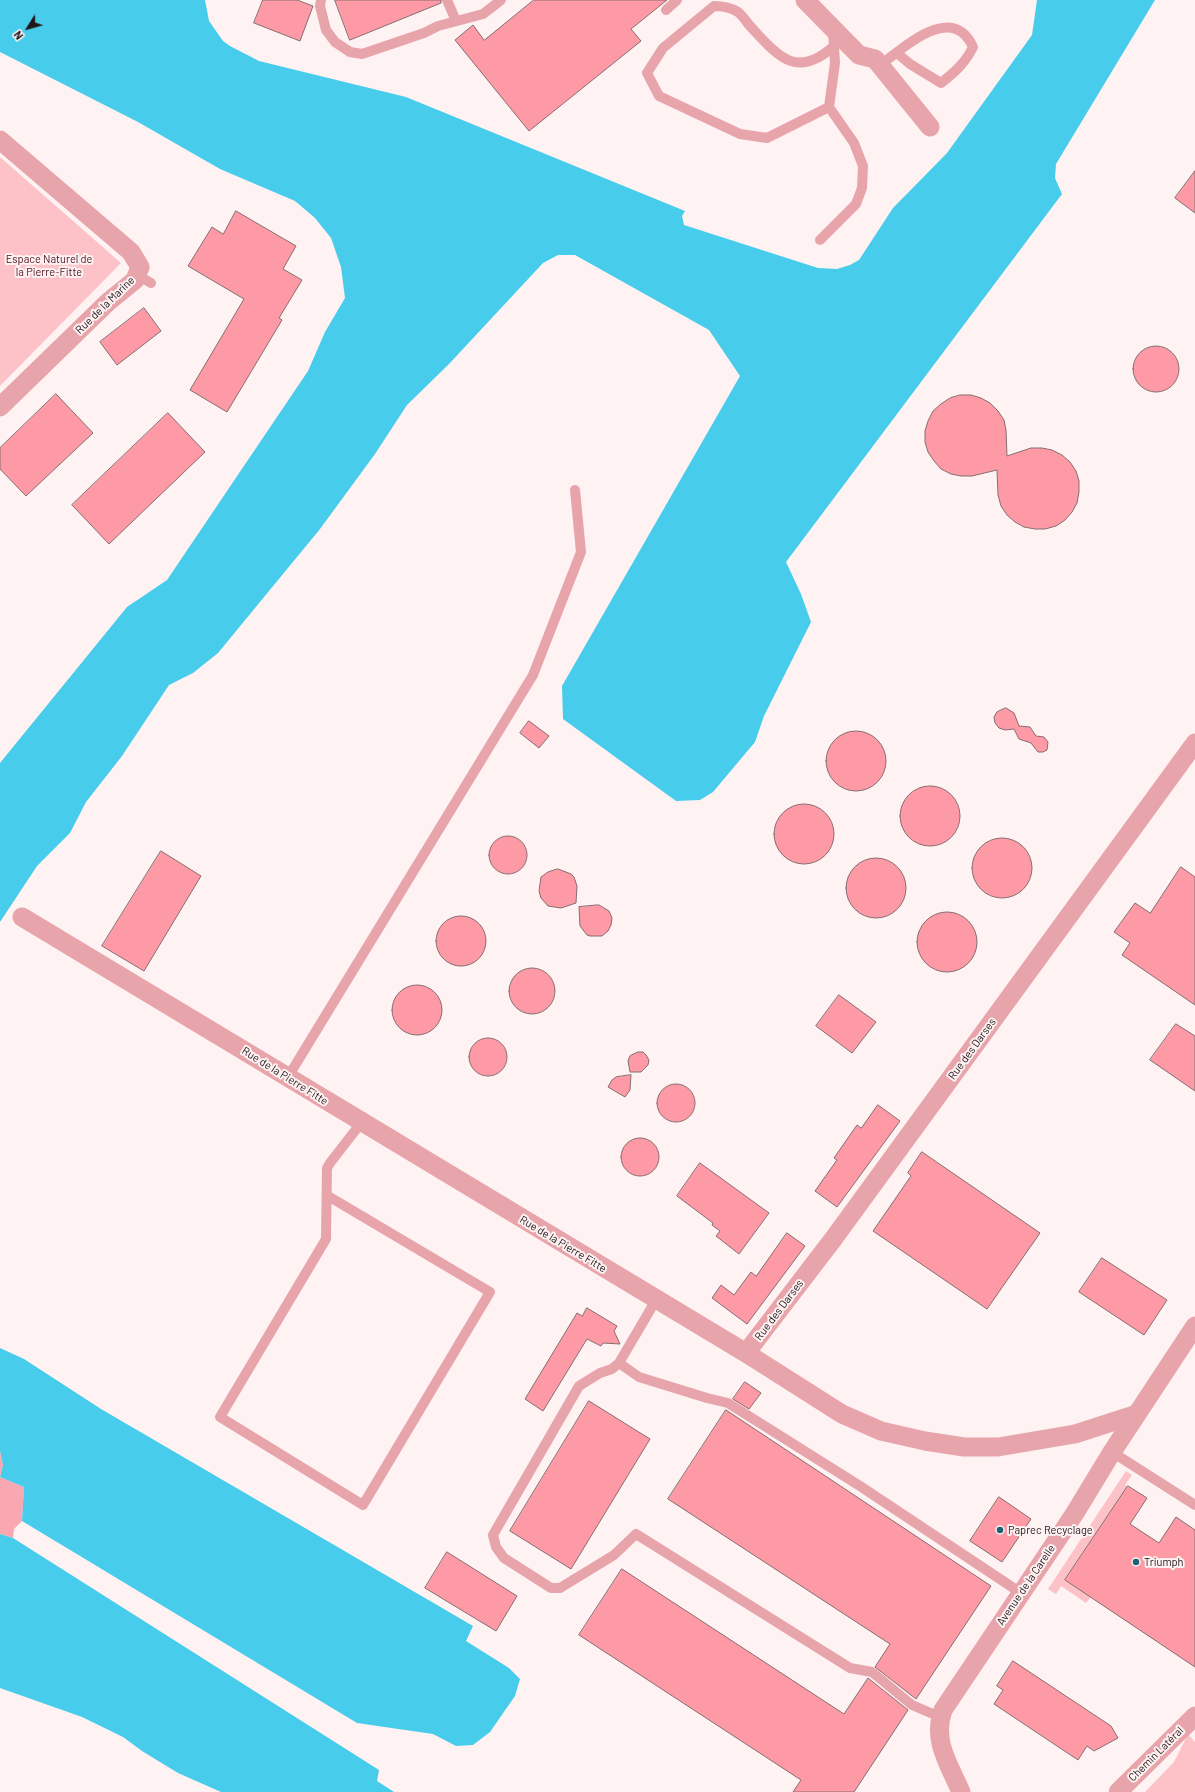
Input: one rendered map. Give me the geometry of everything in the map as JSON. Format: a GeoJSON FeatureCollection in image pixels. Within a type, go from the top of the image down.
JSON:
{"type":"FeatureCollection","features":[{"type":"Feature","properties":{"kind":"street"},"geometry":{"type":"LineString","coordinates":[[805,0],[834,37],[859,55],[876,59],[930,127]]}},
{"type":"Feature","properties":{"kind":"street","name":"Rue de la Marine"},"geometry":{"type":"LineString","coordinates":[[0,140],[132,252],[140,267],[144,279],[135,280],[108,302],[0,407]]}},
{"type":"Feature","properties":{"kind":"street","name":"Rue des Darses"},"geometry":{"type":"LineString","coordinates":[[746,1353],[834,1238],[1195,743]]}},
{"type":"Feature","properties":{"kind":"street","name":"Rue de la Pierre Fitte"},"geometry":{"type":"LineString","coordinates":[[22,917],[288,1077],[361,1123],[746,1353],[842,1414],[880,1431],[932,1443],[964,1447],[998,1447],[1075,1434],[1137,1414]]}},
{"type":"Feature","properties":{"kind":"street","name":"Avenue de la Carelle"},"geometry":{"type":"LineString","coordinates":[[961,1792],[939,1742],[940,1717],[943,1710],[1075,1513],[1112,1452],[1195,1326]]}},
{"type":"Feature","properties":{"kind":"street","name":"Chemin Latéral"},"geometry":{"type":"LineString","coordinates":[[1118,1792],[1193,1721]]}},
{"type":"Feature","properties":{"kind":"lane"},"geometry":{"type":"LineString","coordinates":[[321,0],[320,6],[326,30],[335,42],[350,52],[362,54],[424,33],[438,26],[483,14],[501,0]]}},
{"type":"Feature","properties":{"kind":"lane"},"geometry":{"type":"LineString","coordinates":[[447,0],[456,21]]}},
{"type":"Feature","properties":{"kind":"lane"},"geometry":{"type":"LineString","coordinates":[[666,10],[677,0]]}},
{"type":"Feature","properties":{"kind":"lane"},"geometry":{"type":"LineString","coordinates":[[829,107],[767,138],[740,134],[659,96],[646,73],[663,48],[714,6],[727,7],[738,12],[775,53],[798,63],[812,61],[822,57],[834,37]]}},
{"type":"Feature","properties":{"kind":"lane"},"geometry":{"type":"LineString","coordinates":[[880,65],[897,53],[927,32],[942,27],[958,29],[968,36],[973,46],[968,58],[955,72],[941,83],[910,64],[897,53]]}},
{"type":"Feature","properties":{"kind":"lane"},"geometry":{"type":"LineString","coordinates":[[820,240],[856,204],[862,188],[863,166],[854,143],[829,107],[836,63],[834,37]]}},
{"type":"Feature","properties":{"kind":"lane"},"geometry":{"type":"LineString","coordinates":[[288,1077],[533,675],[581,552],[575,490]]}},
{"type":"Feature","properties":{"kind":"lane"},"geometry":{"type":"LineString","coordinates":[[328,1196],[490,1292],[363,1505],[220,1417],[326,1239],[328,1196],[326,1177],[330,1162],[361,1123]]}},
{"type":"Feature","properties":{"kind":"lane"},"geometry":{"type":"LineString","coordinates":[[656,1300],[619,1363],[612,1369],[600,1373],[579,1386],[494,1535],[496,1547],[504,1558],[551,1588],[560,1588],[614,1555],[636,1534],[850,1668],[872,1672],[912,1705],[940,1717]]}},
{"type":"Feature","properties":{"kind":"lane"},"geometry":{"type":"LineString","coordinates":[[619,1363],[639,1376],[707,1398],[728,1403],[860,1486],[1021,1593]]}},
{"type":"Feature","properties":{"kind":"lane"},"geometry":{"type":"LineString","coordinates":[[1112,1452],[1195,1505]]}},
{"type":"Feature","properties":{"kind":"green space","name":"Espace Naturel de la Pierre-Fitte"},"geometry":{"type":"Polygon","coordinates":[[[0,157],[121,263],[0,386],[0,157]]]}},
{"type":"Feature","properties":{"kind":"green space"},"geometry":{"type":"Polygon","coordinates":[[[1126,1471],[1132,1475],[1125,1485],[1128,1487],[1065,1580],[1091,1597],[1086,1603],[1061,1586],[1056,1594],[1048,1589],[1126,1471]]]}},
{"type":"Feature","properties":{"kind":"green space"},"geometry":{"type":"Polygon","coordinates":[[[1188,1734],[1195,1742],[1195,1792],[1145,1792],[1174,1762],[1188,1734]]]}},
{"type":"Feature","properties":{"kind":"shaded area"},"geometry":{"type":"Polygon","coordinates":[[[0,1451],[3,1465],[0,1477],[0,1451]]]}},
{"type":"Feature","properties":{"kind":"shaded area"},"geometry":{"type":"Polygon","coordinates":[[[0,1477],[24,1487],[22,1521],[14,1529],[13,1538],[0,1534],[0,1477]]]}},
{"type":"Feature","properties":{"kind":"water"},"geometry":{"type":"Polygon","coordinates":[[[0,0],[205,0],[209,21],[223,41],[259,61],[406,97],[685,211],[682,216],[684,225],[818,268],[837,269],[850,265],[859,260],[893,208],[947,153],[1032,35],[1037,0],[1155,0],[1056,164],[1055,178],[1062,194],[786,562],[801,594],[811,622],[764,716],[755,742],[713,792],[700,800],[676,801],[563,719],[562,686],[740,376],[709,330],[575,255],[558,255],[543,263],[449,364],[407,405],[375,454],[320,529],[218,653],[193,673],[169,685],[122,756],[86,802],[70,833],[37,866],[0,922],[0,763],[127,607],[167,580],[308,371],[325,332],[345,298],[341,267],[331,238],[315,218],[295,201],[220,169],[138,122],[0,52],[0,0]]]}},
{"type":"Feature","properties":{"kind":"water"},"geometry":{"type":"Polygon","coordinates":[[[0,1348],[24,1359],[101,1409],[473,1626],[466,1641],[509,1668],[520,1679],[515,1696],[490,1732],[473,1745],[456,1746],[433,1734],[357,1723],[22,1521],[24,1487],[0,1477],[3,1465],[0,1451],[0,1348]]]}},
{"type":"Feature","properties":{"kind":"water"},"geometry":{"type":"Polygon","coordinates":[[[0,1534],[13,1538],[379,1770],[377,1781],[394,1792],[221,1792],[178,1773],[142,1751],[123,1737],[82,1717],[0,1688],[0,1534]]]}},
{"type":"Feature","properties":{"kind":"building"},"geometry":{"type":"Polygon","coordinates":[[[263,0],[297,0],[313,6],[300,41],[254,23],[263,0]]]}},
{"type":"Feature","properties":{"kind":"building"},"geometry":{"type":"Polygon","coordinates":[[[335,0],[441,0],[441,3],[350,40],[335,0]]]}},
{"type":"Feature","properties":{"kind":"building"},"geometry":{"type":"Polygon","coordinates":[[[534,0],[667,0],[631,29],[641,41],[529,131],[455,40],[473,25],[484,40],[534,0]]]}},
{"type":"Feature","properties":{"kind":"building"},"geometry":{"type":"Polygon","coordinates":[[[1195,171],[1195,213],[1175,198],[1195,171]]]}},
{"type":"Feature","properties":{"kind":"building"},"geometry":{"type":"Polygon","coordinates":[[[236,211],[296,246],[283,269],[302,280],[279,318],[282,320],[227,412],[190,390],[244,299],[188,266],[212,227],[223,234],[236,211]]]}},
{"type":"Feature","properties":{"kind":"building"},"geometry":{"type":"Polygon","coordinates":[[[144,308],[161,331],[117,365],[100,342],[144,308]]]}},
{"type":"Feature","properties":{"kind":"building"},"geometry":{"type":"Polygon","coordinates":[[[1156,346],[1169,350],[1175,356],[1179,369],[1175,382],[1169,388],[1156,392],[1143,388],[1137,382],[1133,369],[1137,356],[1143,350],[1156,346]]]}},
{"type":"Feature","properties":{"kind":"building"},"geometry":{"type":"Polygon","coordinates":[[[56,394],[93,433],[26,496],[0,469],[0,448],[56,394]]]}},
{"type":"Feature","properties":{"kind":"building"},"geometry":{"type":"Polygon","coordinates":[[[960,395],[971,395],[981,398],[990,403],[998,411],[1004,420],[1006,430],[1007,456],[1031,448],[1042,448],[1052,450],[1062,455],[1070,462],[1076,471],[1079,481],[1079,492],[1077,503],[1065,520],[1056,526],[1045,529],[1024,527],[1007,515],[1001,506],[998,495],[997,470],[972,476],[961,476],[951,474],[941,469],[934,461],[928,452],[925,442],[925,431],[928,421],[933,411],[941,404],[950,398],[960,395]]]}},
{"type":"Feature","properties":{"kind":"building"},"geometry":{"type":"Polygon","coordinates":[[[168,413],[205,452],[109,544],[72,505],[168,413]]]}},
{"type":"Feature","properties":{"kind":"building"},"geometry":{"type":"Polygon","coordinates":[[[1006,708],[1014,713],[1019,726],[1030,727],[1036,736],[1044,737],[1048,742],[1047,750],[1038,752],[1031,743],[1019,739],[1014,729],[1005,730],[999,728],[995,723],[994,717],[997,712],[1006,708]]]}},
{"type":"Feature","properties":{"kind":"building"},"geometry":{"type":"Polygon","coordinates":[[[529,721],[549,736],[539,748],[520,733],[529,721]]]}},
{"type":"Feature","properties":{"kind":"building"},"geometry":{"type":"Polygon","coordinates":[[[856,731],[868,733],[881,744],[884,749],[886,761],[884,773],[873,786],[868,789],[856,791],[844,789],[831,778],[828,773],[826,761],[828,749],[839,736],[844,733],[856,731]]]}},
{"type":"Feature","properties":{"kind":"building"},"geometry":{"type":"Polygon","coordinates":[[[930,786],[942,788],[955,799],[958,804],[960,816],[958,828],[947,841],[942,844],[930,846],[918,844],[905,833],[902,828],[900,816],[902,804],[913,791],[918,788],[930,786]]]}},
{"type":"Feature","properties":{"kind":"building"},"geometry":{"type":"Polygon","coordinates":[[[798,804],[810,804],[821,809],[829,817],[834,828],[832,846],[821,859],[810,864],[798,864],[787,859],[779,851],[774,840],[774,828],[779,817],[787,809],[798,804]]]}},
{"type":"Feature","properties":{"kind":"building"},"geometry":{"type":"Polygon","coordinates":[[[504,836],[512,836],[522,841],[526,848],[526,862],[522,869],[512,874],[504,874],[494,869],[492,866],[489,859],[489,851],[494,841],[497,839],[504,836]]]}},
{"type":"Feature","properties":{"kind":"building"},"geometry":{"type":"Polygon","coordinates":[[[996,838],[1008,838],[1019,843],[1027,851],[1032,862],[1030,880],[1019,893],[1008,898],[996,898],[985,893],[977,885],[972,874],[972,862],[977,851],[985,843],[996,838]]]}},
{"type":"Feature","properties":{"kind":"building"},"geometry":{"type":"Polygon","coordinates":[[[161,851],[201,876],[144,971],[102,946],[161,851]]]}},
{"type":"Feature","properties":{"kind":"building"},"geometry":{"type":"Polygon","coordinates":[[[870,858],[882,858],[893,863],[901,871],[906,882],[904,900],[893,913],[882,918],[870,918],[859,913],[851,905],[846,894],[846,882],[851,871],[859,863],[870,858]]]}},
{"type":"Feature","properties":{"kind":"building"},"geometry":{"type":"Polygon","coordinates":[[[1181,867],[1195,877],[1195,1005],[1122,955],[1130,943],[1114,932],[1135,903],[1150,913],[1181,867]]]}},
{"type":"Feature","properties":{"kind":"building"},"geometry":{"type":"Polygon","coordinates":[[[558,869],[571,874],[574,877],[577,886],[576,903],[561,908],[548,906],[541,898],[539,891],[541,877],[548,872],[558,869]]]}},
{"type":"Feature","properties":{"kind":"building"},"geometry":{"type":"Polygon","coordinates":[[[599,905],[609,911],[612,918],[611,925],[608,931],[602,936],[587,935],[580,926],[579,907],[599,905]]]}},
{"type":"Feature","properties":{"kind":"building"},"geometry":{"type":"Polygon","coordinates":[[[941,912],[953,912],[964,917],[972,925],[977,936],[975,954],[964,967],[953,972],[941,972],[930,967],[922,959],[917,948],[917,936],[922,925],[930,917],[941,912]]]}},
{"type":"Feature","properties":{"kind":"building"},"geometry":{"type":"Polygon","coordinates":[[[461,916],[470,918],[479,923],[484,932],[486,941],[484,950],[479,959],[470,964],[461,966],[452,964],[443,959],[438,950],[436,941],[438,932],[443,923],[452,918],[461,916]]]}},
{"type":"Feature","properties":{"kind":"building"},"geometry":{"type":"Polygon","coordinates":[[[527,968],[537,968],[545,972],[551,978],[555,986],[555,996],[551,1004],[545,1010],[537,1014],[527,1014],[519,1010],[513,1004],[509,996],[509,986],[513,978],[519,972],[527,968]]]}},
{"type":"Feature","properties":{"kind":"building"},"geometry":{"type":"Polygon","coordinates":[[[417,985],[431,989],[438,996],[442,1010],[438,1024],[431,1031],[417,1035],[403,1031],[396,1024],[392,1010],[396,996],[403,989],[417,985]]]}},
{"type":"Feature","properties":{"kind":"building"},"geometry":{"type":"Polygon","coordinates":[[[839,995],[876,1022],[852,1053],[816,1026],[839,995]]]}},
{"type":"Feature","properties":{"kind":"building"},"geometry":{"type":"Polygon","coordinates":[[[1176,1024],[1195,1036],[1195,1091],[1150,1060],[1176,1024]]]}},
{"type":"Feature","properties":{"kind":"building"},"geometry":{"type":"Polygon","coordinates":[[[484,1038],[492,1038],[502,1043],[506,1050],[506,1064],[502,1071],[492,1076],[484,1076],[474,1071],[472,1068],[469,1061],[469,1053],[474,1043],[477,1041],[484,1038]]]}},
{"type":"Feature","properties":{"kind":"building"},"geometry":{"type":"Polygon","coordinates":[[[638,1052],[643,1052],[646,1055],[649,1060],[648,1065],[641,1072],[630,1072],[628,1061],[630,1056],[638,1052]]]}},
{"type":"Feature","properties":{"kind":"building"},"geometry":{"type":"Polygon","coordinates":[[[631,1075],[630,1090],[625,1097],[608,1087],[612,1080],[616,1077],[631,1075]]]}},
{"type":"Feature","properties":{"kind":"building"},"geometry":{"type":"Polygon","coordinates":[[[672,1084],[680,1084],[690,1089],[694,1096],[694,1110],[690,1117],[680,1122],[672,1122],[662,1117],[660,1114],[657,1107],[657,1099],[662,1089],[665,1087],[672,1084]]]}},
{"type":"Feature","properties":{"kind":"building"},"geometry":{"type":"Polygon","coordinates":[[[878,1105],[900,1121],[837,1207],[815,1191],[837,1160],[834,1158],[857,1125],[861,1128],[878,1105]]]}},
{"type":"Feature","properties":{"kind":"building"},"geometry":{"type":"Polygon","coordinates":[[[636,1138],[644,1138],[654,1143],[658,1150],[658,1164],[654,1171],[644,1176],[636,1176],[626,1171],[624,1168],[621,1161],[621,1153],[626,1143],[629,1141],[636,1138]]]}},
{"type":"Feature","properties":{"kind":"building"},"geometry":{"type":"Polygon","coordinates":[[[922,1152],[1040,1233],[987,1309],[873,1231],[911,1176],[908,1173],[922,1152]]]}},
{"type":"Feature","properties":{"kind":"building"},"geometry":{"type":"Polygon","coordinates":[[[700,1163],[769,1213],[739,1254],[716,1236],[720,1231],[712,1225],[713,1223],[677,1196],[700,1163]]]}},
{"type":"Feature","properties":{"kind":"building"},"geometry":{"type":"Polygon","coordinates":[[[787,1233],[805,1246],[747,1324],[712,1298],[721,1285],[734,1295],[751,1272],[756,1276],[787,1233]]]}},
{"type":"Feature","properties":{"kind":"building"},"geometry":{"type":"Polygon","coordinates":[[[1102,1258],[1167,1300],[1144,1335],[1079,1292],[1102,1258]]]}},
{"type":"Feature","properties":{"kind":"building"},"geometry":{"type":"Polygon","coordinates":[[[587,1308],[617,1326],[614,1331],[620,1344],[603,1343],[601,1346],[587,1339],[543,1411],[525,1399],[577,1313],[582,1316],[587,1308]]]}},
{"type":"Feature","properties":{"kind":"building"},"geometry":{"type":"Polygon","coordinates":[[[745,1382],[761,1393],[749,1409],[733,1399],[745,1382]]]}},
{"type":"Feature","properties":{"kind":"building"},"geometry":{"type":"Polygon","coordinates":[[[589,1401],[650,1439],[571,1569],[510,1531],[589,1401]]]}},
{"type":"Feature","properties":{"kind":"building"},"geometry":{"type":"Polygon","coordinates":[[[726,1410],[991,1586],[916,1699],[875,1667],[890,1644],[668,1499],[726,1410]]]}},
{"type":"Feature","properties":{"kind":"building","name":"Triumph"},"geometry":{"type":"Polygon","coordinates":[[[1128,1486],[1147,1498],[1130,1524],[1159,1543],[1176,1517],[1195,1530],[1195,1667],[1065,1580],[1128,1486]]]}},
{"type":"Feature","properties":{"kind":"building","name":"Paprec Recyclage"},"geometry":{"type":"Polygon","coordinates":[[[999,1497],[1031,1519],[1002,1562],[970,1541],[999,1497]]]}},
{"type":"Feature","properties":{"kind":"building"},"geometry":{"type":"Polygon","coordinates":[[[447,1552],[517,1596],[496,1631],[425,1588],[447,1552]]]}},
{"type":"Feature","properties":{"kind":"building"},"geometry":{"type":"Polygon","coordinates":[[[622,1569],[844,1714],[868,1678],[908,1710],[854,1792],[793,1792],[801,1780],[579,1635],[622,1569]]]}},
{"type":"Feature","properties":{"kind":"building"},"geometry":{"type":"Polygon","coordinates":[[[1013,1661],[1111,1726],[1118,1738],[1094,1751],[1087,1746],[1078,1760],[994,1704],[1003,1690],[997,1686],[1013,1661]]]}},
{"type":"Feature","properties":{"kind":"place","name":"Paprec Recyclage"},"geometry":{"type":"Point","coordinates":[1000,1530]}},
{"type":"Feature","properties":{"kind":"place","name":"Triumph"},"geometry":{"type":"Point","coordinates":[1136,1562]}}]}
